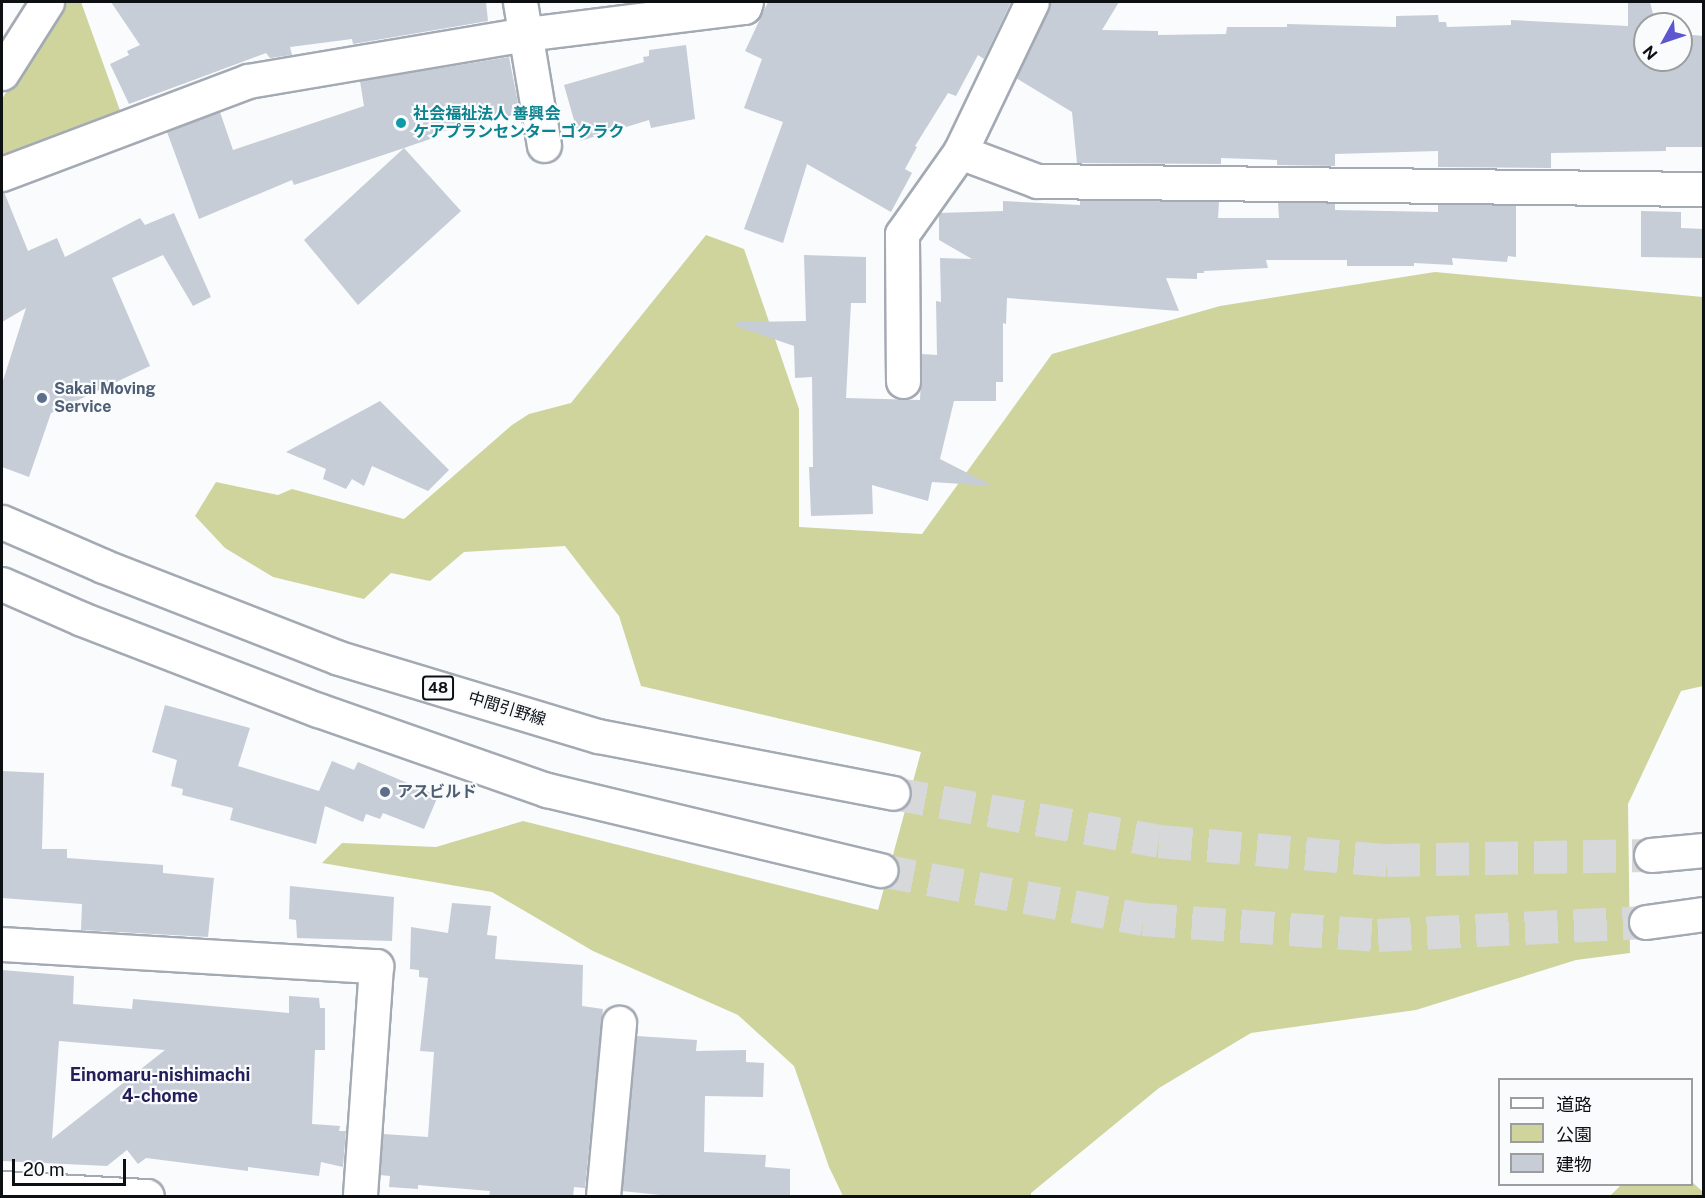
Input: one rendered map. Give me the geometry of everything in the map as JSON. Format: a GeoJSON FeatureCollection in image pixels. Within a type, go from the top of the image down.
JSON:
{"type":"FeatureCollection","features":[{"type":"Feature","properties":{"kind":"street"},"geometry":{"type":"LineString","coordinates":[[2,73],[47,2]]}},
{"type":"Feature","properties":{"kind":"street"},"geometry":{"type":"LineString","coordinates":[[520,2],[544,145]]}},
{"type":"Feature","properties":{"kind":"street"},"geometry":{"type":"LineString","coordinates":[[2,174],[248,81],[526,34],[744,7],[746,2]]}},
{"type":"Feature","properties":{"kind":"street"},"geometry":{"type":"LineString","coordinates":[[903,381],[902,234],[960,152],[1032,2]]}},
{"type":"Feature","properties":{"kind":"street"},"geometry":{"type":"LineString","coordinates":[[960,152],[1037,181],[1704,189]]}},
{"type":"Feature","properties":{"kind":"street","name":"中間引野線"},"geometry":{"type":"LineString","coordinates":[[2,522],[103,566],[351,661],[598,736],[893,793]]}},
{"type":"Feature","properties":{"kind":"street"},"geometry":{"type":"LineString","coordinates":[[2,584],[82,618],[318,710],[547,790],[881,870]]}},
{"type":"Feature","properties":{"kind":"street"},"geometry":{"type":"LineString","coordinates":[[1651,855],[1704,850]]}},
{"type":"Feature","properties":{"kind":"street"},"geometry":{"type":"LineString","coordinates":[[1647,922],[1704,914]]}},
{"type":"Feature","properties":{"kind":"street"},"geometry":{"type":"LineString","coordinates":[[2,944],[376,966],[360,1197]]}},
{"type":"Feature","properties":{"kind":"street"},"geometry":{"type":"LineString","coordinates":[[603,1197],[620,1023]]}},
{"type":"Feature","properties":{"kind":"street"},"geometry":{"type":"LineString","coordinates":[[2,1188],[147,1197]]}},
{"type":"Feature","properties":{"kind":"green space"},"geometry":{"type":"Polygon","coordinates":[[[65,2],[81,2],[122,116],[2,163],[2,99],[65,2]]]}},
{"type":"Feature","properties":{"kind":"green space"},"geometry":{"type":"Polygon","coordinates":[[[706,235],[744,249],[799,409],[799,527],[922,534],[1052,354],[1220,306],[1435,272],[1703,297],[1703,686],[1681,691],[1628,804],[1630,953],[1576,960],[1416,1010],[1251,1033],[1159,1088],[1031,1193],[1031,1196],[843,1196],[829,1167],[794,1066],[738,1015],[593,951],[492,892],[322,863],[342,843],[436,847],[523,821],[878,910],[921,752],[641,686],[619,616],[565,546],[464,552],[430,581],[391,573],[364,599],[273,577],[225,548],[195,516],[216,482],[278,495],[292,489],[404,519],[512,425],[529,414],[571,403],[706,235]]]}},
{"type":"Feature","properties":{"kind":"green space"},"geometry":{"type":"Polygon","coordinates":[[[1693,1183],[1703,1192],[1703,1196],[1610,1196],[1620,1186],[1693,1186],[1693,1183]]]}},
{"type":"Feature","properties":{"kind":"building"},"geometry":{"type":"Polygon","coordinates":[[[111,2],[486,2],[488,21],[353,44],[352,39],[290,47],[292,55],[270,58],[266,53],[129,104],[110,64],[129,55],[127,51],[140,45],[111,2]]]}},
{"type":"Feature","properties":{"kind":"building"},"geometry":{"type":"Polygon","coordinates":[[[768,2],[1011,2],[984,59],[978,55],[956,96],[948,93],[915,146],[917,147],[905,169],[912,173],[891,212],[807,164],[783,243],[744,229],[783,122],[744,108],[762,59],[745,51],[768,2]]]}},
{"type":"Feature","properties":{"kind":"building"},"geometry":{"type":"Polygon","coordinates":[[[1051,2],[1119,2],[1102,30],[1158,31],[1158,35],[1226,34],[1227,27],[1287,27],[1287,24],[1396,27],[1396,16],[1438,15],[1439,22],[1446,22],[1447,27],[1511,25],[1511,20],[1628,26],[1628,2],[1650,2],[1652,12],[1633,12],[1633,72],[1693,72],[1693,35],[1704,36],[1704,147],[1666,147],[1666,151],[1551,153],[1551,168],[1438,167],[1438,151],[1335,154],[1335,166],[1277,165],[1277,160],[1221,158],[1221,164],[1077,163],[1072,112],[1016,78],[1051,2]]]}},
{"type":"Feature","properties":{"kind":"building"},"geometry":{"type":"Polygon","coordinates":[[[686,45],[695,119],[651,128],[649,120],[580,141],[564,85],[644,62],[643,57],[649,56],[649,50],[686,45]]]}},
{"type":"Feature","properties":{"kind":"building"},"geometry":{"type":"Polygon","coordinates":[[[509,57],[518,103],[514,106],[513,115],[436,133],[436,137],[294,185],[292,180],[199,219],[167,132],[220,112],[233,150],[364,106],[360,81],[509,57]]]}},
{"type":"Feature","properties":{"kind":"building"},"geometry":{"type":"Polygon","coordinates":[[[404,148],[461,211],[358,305],[304,240],[404,148]]]}},
{"type":"Feature","properties":{"kind":"building"},"geometry":{"type":"Polygon","coordinates":[[[2,192],[4,192],[28,251],[57,238],[65,257],[140,218],[145,225],[174,213],[211,297],[193,306],[163,255],[112,278],[150,366],[51,413],[29,477],[2,467],[2,384],[26,308],[2,322],[2,192]]]}},
{"type":"Feature","properties":{"kind":"building"},"geometry":{"type":"Polygon","coordinates":[[[1080,200],[1219,202],[1218,218],[1279,218],[1278,203],[1335,203],[1335,210],[1438,212],[1438,205],[1516,205],[1516,257],[1508,256],[1507,262],[1452,258],[1453,265],[1414,263],[1414,266],[1347,266],[1347,260],[1266,260],[1268,268],[1204,271],[1204,273],[1197,273],[1197,279],[1166,278],[1179,311],[1007,298],[1006,324],[1003,323],[1003,382],[996,382],[996,401],[954,401],[940,459],[993,486],[932,482],[928,501],[872,485],[873,514],[811,516],[809,467],[813,467],[812,377],[795,378],[794,346],[736,326],[737,322],[806,321],[804,255],[866,257],[866,303],[851,303],[846,398],[920,400],[922,354],[937,355],[936,301],[941,302],[940,258],[972,259],[939,240],[939,213],[1003,211],[1003,201],[1080,205],[1080,200]]]}},
{"type":"Feature","properties":{"kind":"building"},"geometry":{"type":"Polygon","coordinates":[[[1641,211],[1681,212],[1681,228],[1704,229],[1704,258],[1641,257],[1641,211]]]}},
{"type":"Feature","properties":{"kind":"building"},"geometry":{"type":"Polygon","coordinates":[[[380,401],[449,470],[428,491],[372,466],[364,486],[352,479],[346,489],[323,479],[326,469],[286,452],[380,401]]]}},
{"type":"Feature","properties":{"kind":"building"},"geometry":{"type":"Polygon","coordinates":[[[165,705],[250,728],[238,766],[319,791],[332,761],[354,770],[358,762],[438,796],[424,829],[383,813],[380,819],[366,814],[363,822],[325,806],[316,844],[230,820],[233,808],[182,795],[183,789],[171,786],[177,760],[152,752],[165,705]]]}},
{"type":"Feature","properties":{"kind":"building"},"geometry":{"type":"Polygon","coordinates":[[[2,771],[44,773],[42,849],[67,849],[67,858],[163,865],[163,873],[214,878],[208,937],[81,930],[82,904],[2,898],[2,771]]]}},
{"type":"Feature","properties":{"kind":"building"},"geometry":{"type":"Polygon","coordinates":[[[290,886],[394,897],[392,941],[297,938],[296,920],[289,919],[290,886]]]}},
{"type":"Feature","properties":{"kind":"building"},"geometry":{"type":"Polygon","coordinates":[[[452,903],[491,906],[487,935],[497,936],[495,959],[583,965],[582,1006],[603,1009],[585,1188],[574,1187],[573,1197],[489,1197],[490,1191],[418,1185],[418,1189],[389,1187],[390,1176],[380,1175],[383,1134],[428,1137],[434,1052],[420,1051],[428,978],[419,977],[419,970],[410,969],[411,927],[448,933],[452,903]]]}},
{"type":"Feature","properties":{"kind":"building"},"geometry":{"type":"Polygon","coordinates":[[[2,970],[74,976],[73,1004],[132,1009],[133,999],[289,1013],[289,996],[319,998],[320,1008],[325,1008],[325,1050],[315,1050],[312,1124],[340,1126],[339,1131],[346,1131],[343,1167],[321,1162],[319,1176],[248,1167],[248,1171],[146,1158],[138,1164],[127,1150],[107,1166],[2,1161],[2,970]],[[59,1041],[52,1139],[165,1050],[59,1041]]]}},
{"type":"Feature","properties":{"kind":"building"},"geometry":{"type":"Polygon","coordinates":[[[637,1036],[697,1040],[696,1051],[746,1050],[746,1062],[764,1063],[763,1097],[705,1096],[704,1152],[766,1155],[765,1167],[790,1169],[790,1197],[680,1197],[622,1191],[637,1036]]]}},
{"type":"Feature","properties":{"kind":"tunnel"},"geometry":{"type":"LineString","coordinates":[[893,793],[1159,841],[1387,860],[1651,855]]}},
{"type":"Feature","properties":{"kind":"tunnel"},"geometry":{"type":"LineString","coordinates":[[881,870],[1143,919],[1378,935],[1646,922]]}},
{"type":"Feature","properties":{"kind":"place","name":"社会福祉法人 善興会 ケアプランセンター ゴクラク"},"geometry":{"type":"Point","coordinates":[401,123]}},
{"type":"Feature","properties":{"kind":"place","name":"Sakai Moving Service"},"geometry":{"type":"Point","coordinates":[42,398]}},
{"type":"Feature","properties":{"kind":"place","name":"アスビルド"},"geometry":{"type":"Point","coordinates":[385,792]}},
{"type":"Feature","properties":{"kind":"district","name":"Einomaru-nishimachi 4-chome"},"geometry":{"type":"Point","coordinates":[160,1086]}}]}
